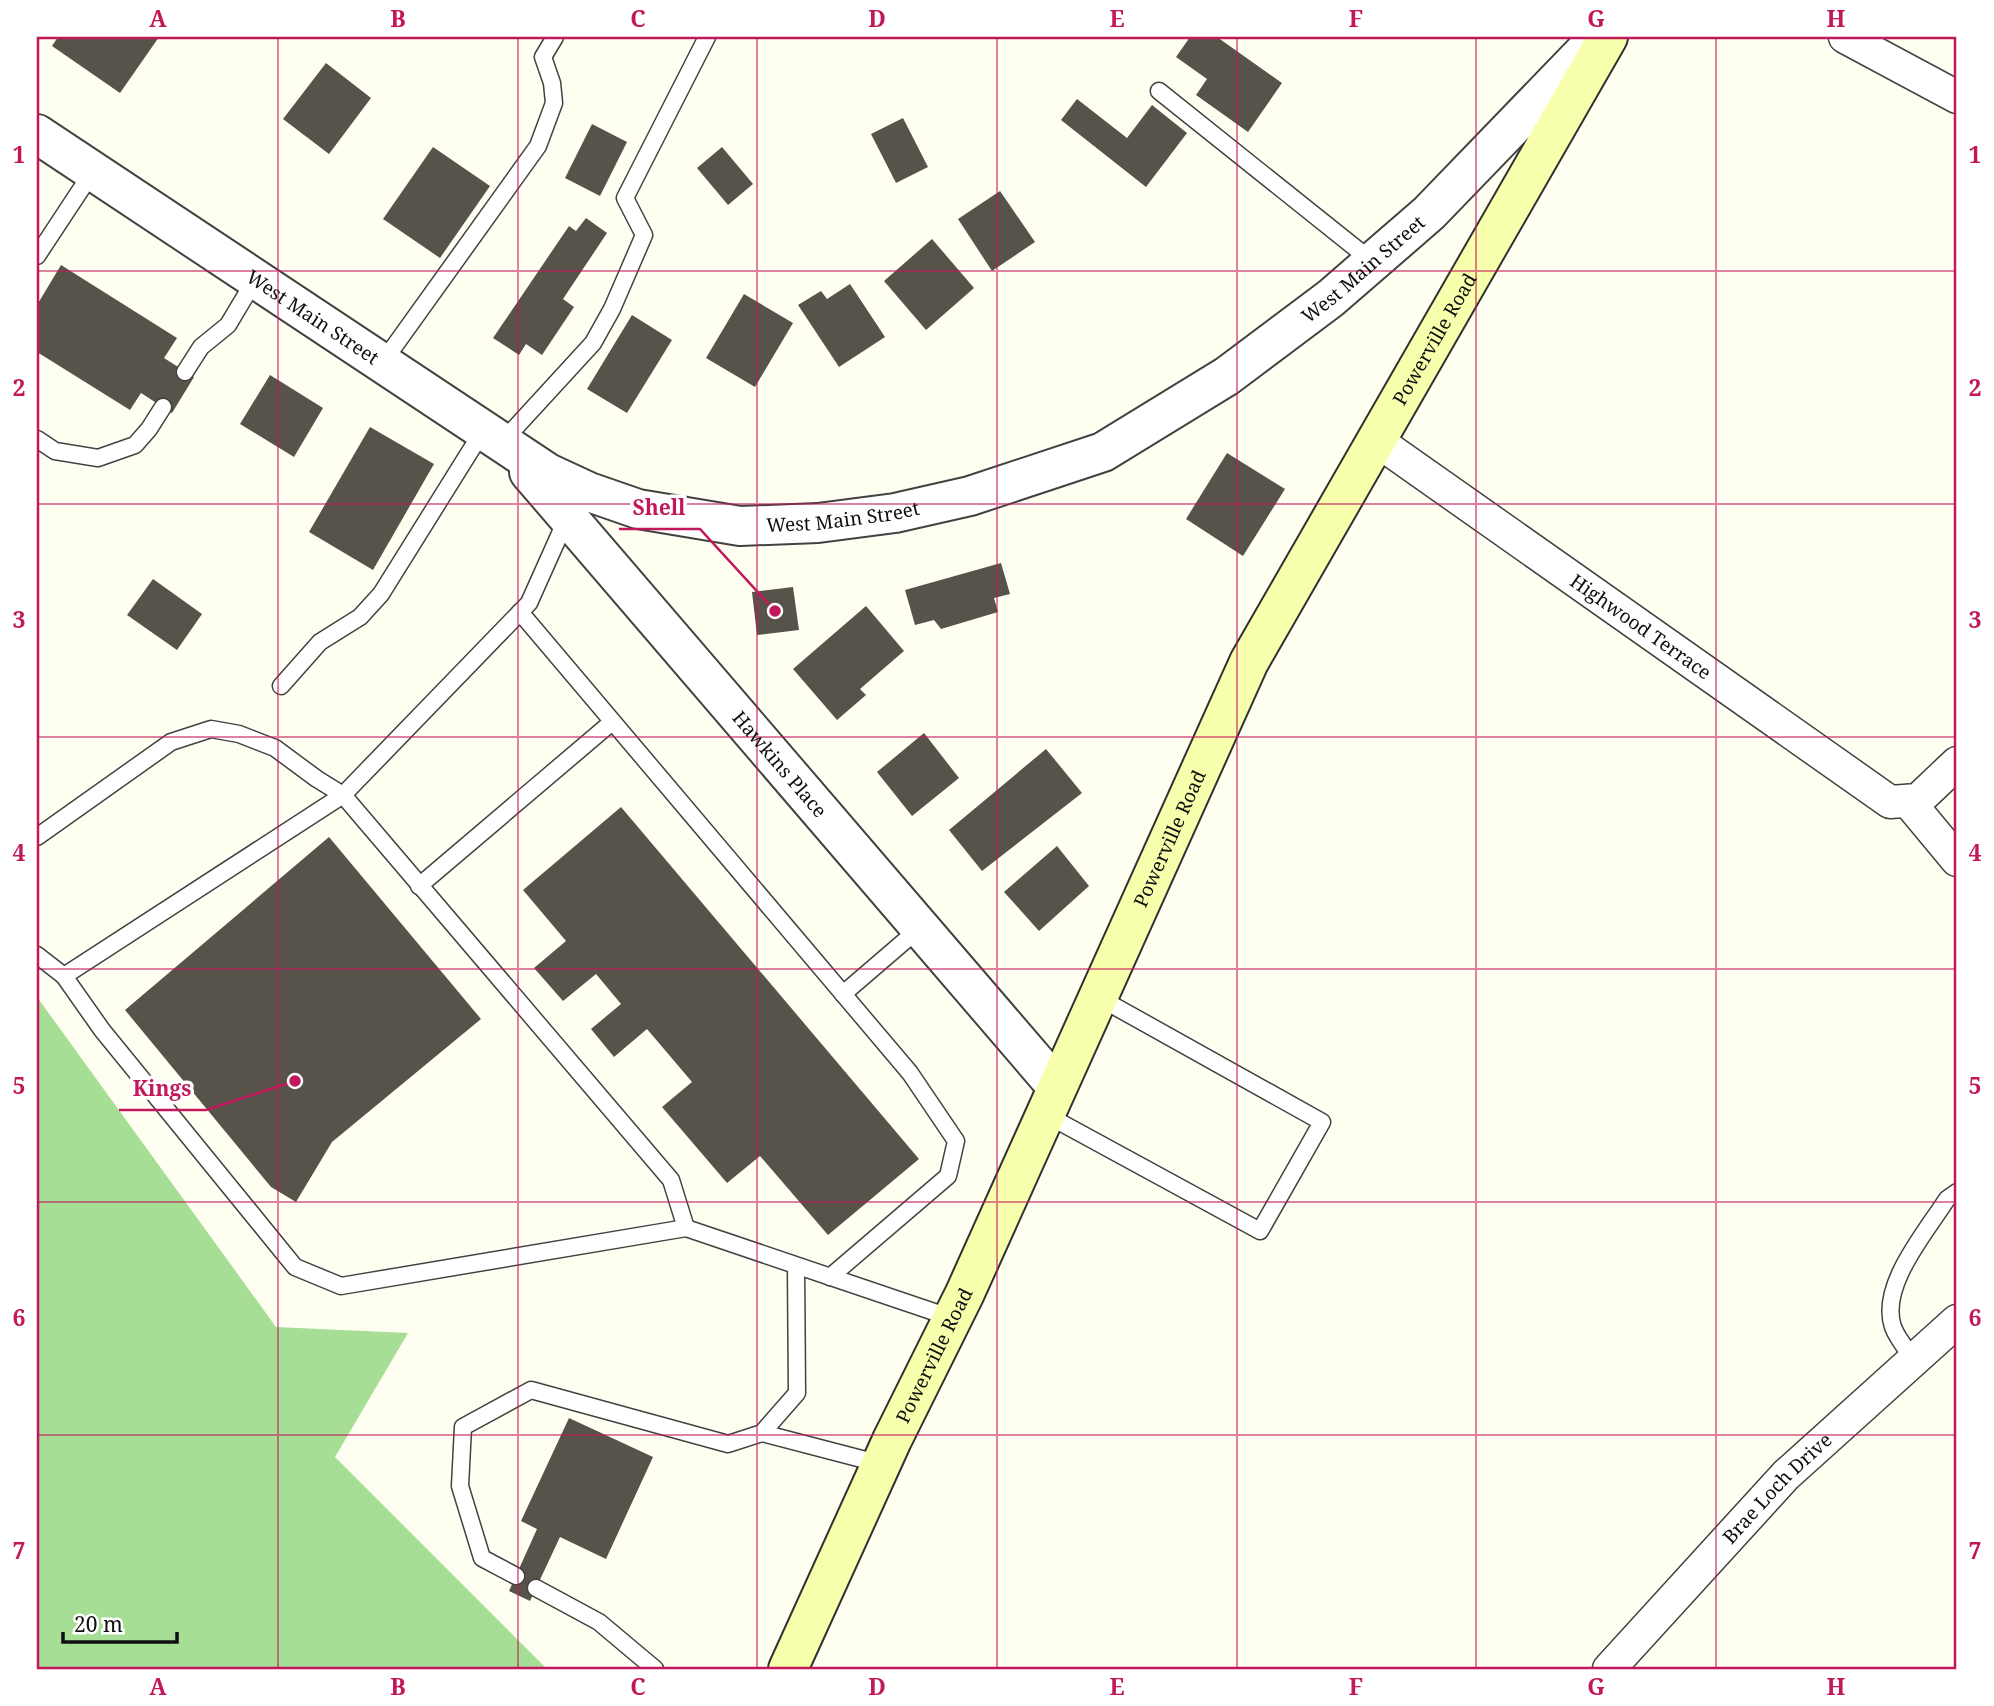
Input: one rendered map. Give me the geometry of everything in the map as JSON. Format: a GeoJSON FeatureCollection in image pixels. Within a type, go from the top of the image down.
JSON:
{"type":"FeatureCollection","features":[{"type":"Feature","properties":{"kind":"main road","name":"Powerville Road"},"geometry":{"type":"LineString","coordinates":[[788,1669],[881,1464],[953,1318],[1249,662],[1608,37]]}},
{"type":"Feature","properties":{"kind":"street","name":"West Main Street"},"geometry":{"type":"LineString","coordinates":[[37,134],[548,473],[589,492],[638,509],[740,526],[818,523],[895,513],[970,496],[1103,452],[1227,376],[1331,298],[1429,213],[1599,37]]}},
{"type":"Feature","properties":{"kind":"street"},"geometry":{"type":"LineString","coordinates":[[1845,37],[1957,97]]}},
{"type":"Feature","properties":{"kind":"street","name":"Hawkins Place"},"geometry":{"type":"LineString","coordinates":[[494,435],[568,516],[921,926],[1051,1100]]}},
{"type":"Feature","properties":{"kind":"street","name":"Highwood Terrace"},"geometry":{"type":"LineString","coordinates":[[1376,440],[1890,802],[1908,801]]}},
{"type":"Feature","properties":{"kind":"street"},"geometry":{"type":"LineString","coordinates":[[1908,801],[1918,800],[1957,763]]}},
{"type":"Feature","properties":{"kind":"street"},"geometry":{"type":"LineString","coordinates":[[1908,801],[1957,860]]}},
{"type":"Feature","properties":{"kind":"street","name":"Brae Loch Drive"},"geometry":{"type":"LineString","coordinates":[[1609,1669],[1786,1475],[1957,1321]]}},
{"type":"Feature","properties":{"kind":"lane"},"geometry":{"type":"LineString","coordinates":[[383,362],[538,146],[554,103],[552,83],[543,57],[555,37]]}},
{"type":"Feature","properties":{"kind":"lane"},"geometry":{"type":"LineString","coordinates":[[281,686],[320,642],[360,617],[381,594],[494,435],[593,343],[612,309],[644,235],[625,198],[707,37]]}},
{"type":"Feature","properties":{"kind":"lane"},"geometry":{"type":"LineString","coordinates":[[1159,91],[1373,262]]}},
{"type":"Feature","properties":{"kind":"lane"},"geometry":{"type":"LineString","coordinates":[[37,256],[93,171]]}},
{"type":"Feature","properties":{"kind":"lane"},"geometry":{"type":"LineString","coordinates":[[185,372],[201,347],[228,326],[256,278]]}},
{"type":"Feature","properties":{"kind":"lane"},"geometry":{"type":"LineString","coordinates":[[37,439],[55,450],[98,458],[135,444],[149,429],[163,407]]}},
{"type":"Feature","properties":{"kind":"lane"},"geometry":{"type":"LineString","coordinates":[[64,976],[342,795],[529,603],[568,516]]}},
{"type":"Feature","properties":{"kind":"lane"},"geometry":{"type":"LineString","coordinates":[[520,612],[910,1073],[956,1141],[948,1176],[830,1277]]}},
{"type":"Feature","properties":{"kind":"lane"},"geometry":{"type":"LineString","coordinates":[[419,886],[612,722]]}},
{"type":"Feature","properties":{"kind":"lane"},"geometry":{"type":"LineString","coordinates":[[37,837],[171,742],[211,729],[239,734],[275,748],[342,795],[670,1180],[686,1228]]}},
{"type":"Feature","properties":{"kind":"lane"},"geometry":{"type":"LineString","coordinates":[[843,994],[921,926]]}},
{"type":"Feature","properties":{"kind":"lane"},"geometry":{"type":"LineString","coordinates":[[37,955],[64,976],[102,1030],[295,1267],[341,1286],[686,1228],[953,1318]]}},
{"type":"Feature","properties":{"kind":"lane"},"geometry":{"type":"LineString","coordinates":[[1051,1100],[1260,1231],[1322,1122],[1098,997]]}},
{"type":"Feature","properties":{"kind":"lane"},"geometry":{"type":"LineString","coordinates":[[1914,1360],[1893,1328],[1891,1308],[1895,1281],[1947,1199],[1957,1192]]}},
{"type":"Feature","properties":{"kind":"lane"},"geometry":{"type":"LineString","coordinates":[[516,1576],[482,1558],[460,1486],[463,1427],[531,1390],[728,1444],[762,1433],[797,1393],[796,1266]]}},
{"type":"Feature","properties":{"kind":"lane"},"geometry":{"type":"LineString","coordinates":[[762,1433],[881,1464]]}},
{"type":"Feature","properties":{"kind":"lane"},"geometry":{"type":"LineString","coordinates":[[536,1588],[599,1622],[655,1669]]}},
{"type":"Feature","properties":{"kind":"green space"},"geometry":{"type":"Polygon","coordinates":[[[37,997],[276,1327],[408,1333],[335,1457],[547,1669],[37,1669],[37,997]]]}},
{"type":"Feature","properties":{"kind":"building"},"geometry":{"type":"Polygon","coordinates":[[[58,37],[159,37],[120,93],[52,46],[58,37]]]}},
{"type":"Feature","properties":{"kind":"building"},"geometry":{"type":"Polygon","coordinates":[[[1190,37],[1217,37],[1282,83],[1248,132],[1196,95],[1207,79],[1176,57],[1190,37]]]}},
{"type":"Feature","properties":{"kind":"building"},"geometry":{"type":"Polygon","coordinates":[[[326,63],[371,98],[329,154],[283,119],[326,63]]]}},
{"type":"Feature","properties":{"kind":"building"},"geometry":{"type":"Polygon","coordinates":[[[1077,99],[1127,138],[1152,105],[1187,133],[1146,187],[1061,120],[1077,99]]]}},
{"type":"Feature","properties":{"kind":"building"},"geometry":{"type":"Polygon","coordinates":[[[903,118],[928,167],[896,183],[871,134],[903,118]]]}},
{"type":"Feature","properties":{"kind":"building"},"geometry":{"type":"Polygon","coordinates":[[[592,124],[627,142],[600,196],[565,178],[592,124]]]}},
{"type":"Feature","properties":{"kind":"building"},"geometry":{"type":"Polygon","coordinates":[[[433,147],[490,186],[440,258],[383,219],[433,147]]]}},
{"type":"Feature","properties":{"kind":"building"},"geometry":{"type":"Polygon","coordinates":[[[722,147],[753,184],[728,205],[697,168],[722,147]]]}},
{"type":"Feature","properties":{"kind":"building"},"geometry":{"type":"Polygon","coordinates":[[[1000,191],[1035,242],[992,271],[958,219],[1000,191]]]}},
{"type":"Feature","properties":{"kind":"building"},"geometry":{"type":"Polygon","coordinates":[[[586,218],[607,233],[563,299],[574,307],[542,355],[526,344],[519,355],[493,338],[569,226],[576,231],[586,218]]]}},
{"type":"Feature","properties":{"kind":"building"},"geometry":{"type":"Polygon","coordinates":[[[932,239],[974,288],[926,330],[884,281],[932,239]]]}},
{"type":"Feature","properties":{"kind":"building"},"geometry":{"type":"Polygon","coordinates":[[[61,265],[177,338],[164,358],[194,377],[172,413],[141,393],[130,410],[37,352],[37,305],[61,265]]]}},
{"type":"Feature","properties":{"kind":"building"},"geometry":{"type":"Polygon","coordinates":[[[850,284],[885,337],[839,367],[798,305],[821,291],[827,299],[850,284]]]}},
{"type":"Feature","properties":{"kind":"building"},"geometry":{"type":"Polygon","coordinates":[[[744,294],[793,323],[755,387],[706,358],[744,294]]]}},
{"type":"Feature","properties":{"kind":"building"},"geometry":{"type":"Polygon","coordinates":[[[632,315],[672,340],[627,413],[587,389],[632,315]]]}},
{"type":"Feature","properties":{"kind":"building"},"geometry":{"type":"Polygon","coordinates":[[[270,375],[323,408],[294,457],[240,424],[270,375]]]}},
{"type":"Feature","properties":{"kind":"building"},"geometry":{"type":"Polygon","coordinates":[[[370,427],[434,464],[373,570],[309,532],[370,427]]]}},
{"type":"Feature","properties":{"kind":"building"},"geometry":{"type":"Polygon","coordinates":[[[1227,453],[1285,489],[1243,556],[1186,519],[1227,453]]]}},
{"type":"Feature","properties":{"kind":"building"},"geometry":{"type":"Polygon","coordinates":[[[1001,563],[1010,594],[994,598],[998,612],[941,629],[934,620],[915,625],[905,590],[1001,563]]]}},
{"type":"Feature","properties":{"kind":"building"},"geometry":{"type":"Polygon","coordinates":[[[153,579],[202,614],[177,650],[127,615],[153,579]]]}},
{"type":"Feature","properties":{"kind":"building"},"geometry":{"type":"Polygon","coordinates":[[[793,587],[799,630],[757,635],[752,592],[793,587]]]}},
{"type":"Feature","properties":{"kind":"building"},"geometry":{"type":"Polygon","coordinates":[[[866,606],[904,651],[860,689],[866,695],[837,720],[793,669],[866,606]]]}},
{"type":"Feature","properties":{"kind":"building"},"geometry":{"type":"Polygon","coordinates":[[[924,733],[959,778],[912,816],[877,772],[924,733]]]}},
{"type":"Feature","properties":{"kind":"building"},"geometry":{"type":"Polygon","coordinates":[[[1046,749],[1082,793],[982,871],[949,830],[1046,749]]]}},
{"type":"Feature","properties":{"kind":"building"},"geometry":{"type":"Polygon","coordinates":[[[621,807],[919,1159],[828,1235],[760,1156],[727,1183],[662,1107],[692,1082],[647,1029],[614,1057],[591,1029],[621,1004],[596,974],[563,1001],[534,968],[566,941],[523,890],[621,807]]]}},
{"type":"Feature","properties":{"kind":"building"},"geometry":{"type":"Polygon","coordinates":[[[329,837],[481,1019],[332,1142],[296,1202],[271,1187],[125,1010],[329,837]]]}},
{"type":"Feature","properties":{"kind":"building"},"geometry":{"type":"Polygon","coordinates":[[[1057,846],[1089,886],[1039,931],[1004,892],[1057,846]]]}},
{"type":"Feature","properties":{"kind":"building"},"geometry":{"type":"Polygon","coordinates":[[[569,1418],[653,1457],[606,1559],[560,1537],[530,1601],[509,1591],[537,1529],[521,1521],[569,1418]]]}},
{"type":"Feature","properties":{"kind":"place","name":"Shell"},"geometry":{"type":"Point","coordinates":[775,611]}},
{"type":"Feature","properties":{"kind":"place","name":"Kings"},"geometry":{"type":"Point","coordinates":[295,1081]}}]}
